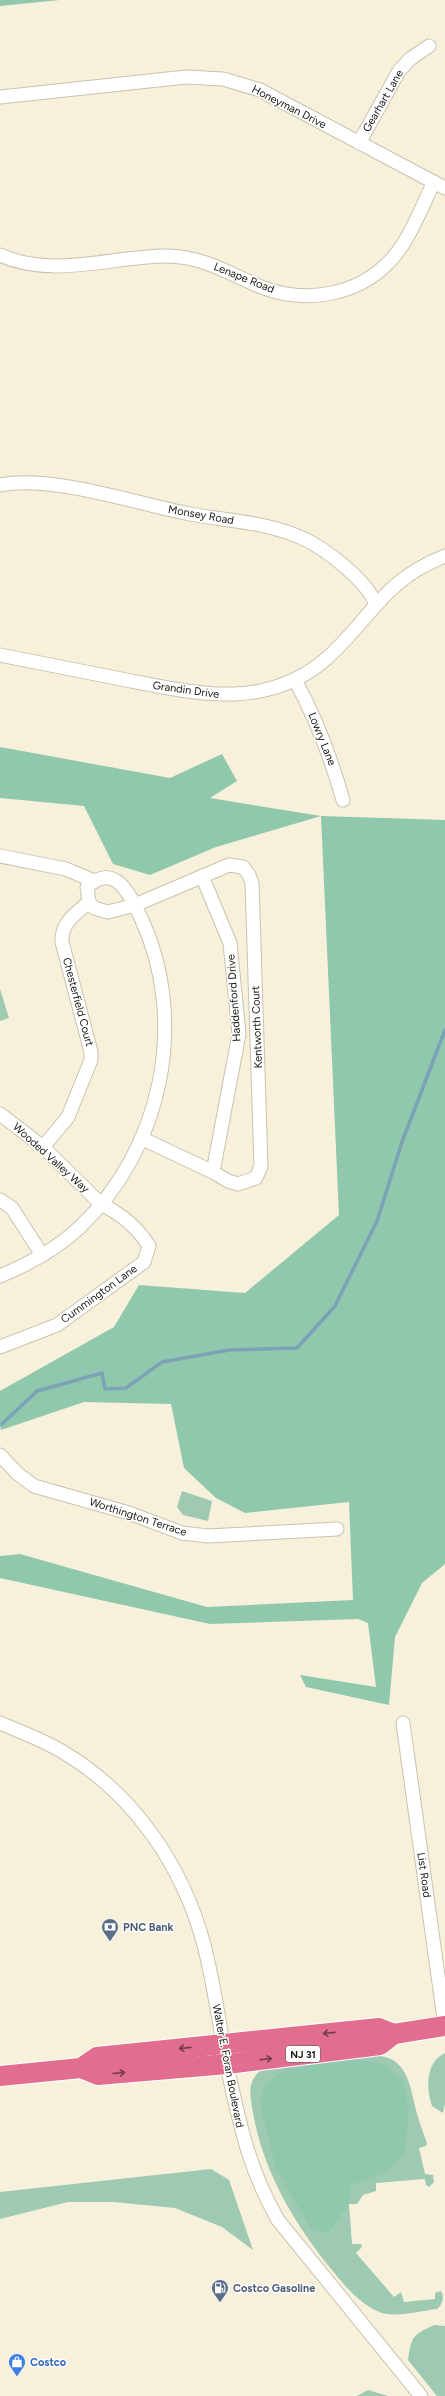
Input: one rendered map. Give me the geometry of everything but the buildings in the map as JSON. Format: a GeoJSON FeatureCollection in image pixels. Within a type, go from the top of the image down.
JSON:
{"type":"FeatureCollection","features":[{"type":"Feature","properties":{"kind":"highway","name":"NJ 31"},"geometry":{"type":"LineString","coordinates":[[0,2076],[81,2068],[98,2075],[227,2064],[380,2045],[394,2034],[445,2026]]}},
{"type":"Feature","properties":{"kind":"highway","name":"NJ 31"},"geometry":{"type":"LineString","coordinates":[[81,2068],[97,2057],[379,2028],[394,2034]]}},
{"type":"Feature","properties":{"kind":"street","name":"Gearhart Lane"},"geometry":{"type":"LineString","coordinates":[[359,143],[399,71],[410,59],[429,46]]}},
{"type":"Feature","properties":{"kind":"street","name":"Honeyman Drive"},"geometry":{"type":"LineString","coordinates":[[0,97],[186,76],[223,79],[260,90],[440,185]]}},
{"type":"Feature","properties":{"kind":"street","name":"Lenape Road"},"geometry":{"type":"LineString","coordinates":[[0,255],[25,263],[60,266],[152,257],[185,258],[219,266],[268,289],[286,294],[323,295],[358,285],[375,275],[391,261],[440,185]]}},
{"type":"Feature","properties":{"kind":"street","name":"Monsey Road"},"geometry":{"type":"LineString","coordinates":[[0,485],[28,482],[62,487],[179,512],[249,523],[286,532],[320,548],[334,558],[372,594],[375,604]]}},
{"type":"Feature","properties":{"kind":"street","name":"Grandin Drive"},"geometry":{"type":"LineString","coordinates":[[0,655],[213,695],[255,693],[295,680],[313,668],[338,648],[375,604],[402,578],[445,556]]}},
{"type":"Feature","properties":{"kind":"street","name":"Lowry Lane"},"geometry":{"type":"LineString","coordinates":[[295,680],[314,716],[325,744],[343,800]]}},
{"type":"Feature","properties":{"kind":"street"},"geometry":{"type":"LineString","coordinates":[[0,856],[66,869],[94,881]]}},
{"type":"Feature","properties":{"kind":"street","name":"Kentworth Court"},"geometry":{"type":"LineString","coordinates":[[134,905],[229,865],[243,867],[249,874],[252,883],[262,1147],[261,1166],[256,1178],[249,1182],[238,1184],[228,1181],[213,1172],[141,1138]]}},
{"type":"Feature","properties":{"kind":"street","name":"Haddenford Drive"},"geometry":{"type":"LineString","coordinates":[[202,876],[230,943],[239,1034],[213,1172]]}},
{"type":"Feature","properties":{"kind":"street"},"geometry":{"type":"LineString","coordinates":[[0,1276],[42,1255],[72,1234],[101,1204],[111,1191],[141,1138],[157,1094],[166,1034],[162,980],[152,942],[134,905],[125,888],[110,878],[102,877],[87,887],[89,902],[94,908],[108,912],[134,905]]}},
{"type":"Feature","properties":{"kind":"street","name":"Chesterfield Court"},"geometry":{"type":"LineString","coordinates":[[43,1147],[68,1117],[91,1060],[91,1052],[62,942],[61,932],[65,923],[89,902]]}},
{"type":"Feature","properties":{"kind":"street","name":"Wooded Valley Way"},"geometry":{"type":"LineString","coordinates":[[0,1114],[43,1147],[101,1204]]}},
{"type":"Feature","properties":{"kind":"street"},"geometry":{"type":"LineString","coordinates":[[0,1200],[12,1208],[42,1255]]}},
{"type":"Feature","properties":{"kind":"street","name":"Cummington Lane"},"geometry":{"type":"LineString","coordinates":[[0,1347],[57,1325],[144,1262],[149,1246],[141,1233],[111,1209],[101,1204]]}},
{"type":"Feature","properties":{"kind":"street","name":"Worthington Terrace"},"geometry":{"type":"LineString","coordinates":[[0,1455],[18,1474],[34,1486],[129,1513],[182,1533],[208,1536],[337,1529]]}},
{"type":"Feature","properties":{"kind":"street","name":"Walter E. Foran Boulevard"},"geometry":{"type":"LineString","coordinates":[[0,1714],[69,1756],[108,1785],[144,1823],[166,1854],[187,1896],[204,1943],[243,2138],[261,2191],[278,2220],[421,2396]]}},
{"type":"Feature","properties":{"kind":"street","name":"Walter E. Foran Boulevard"},"geometry":{"type":"LineString","coordinates":[[0,1723],[44,1742]]}},
{"type":"Feature","properties":{"kind":"street","name":"List Road"},"geometry":{"type":"LineString","coordinates":[[403,1723],[445,2026]]}},
{"type":"Feature","properties":{"kind":"green space"},"geometry":{"type":"Polygon","coordinates":[[[0,0],[60,0],[0,6],[0,0]]]}},
{"type":"Feature","properties":{"kind":"green space"},"geometry":{"type":"Polygon","coordinates":[[[0,747],[170,778],[222,754],[237,781],[210,798],[321,816],[216,847],[150,875],[113,864],[84,806],[0,798],[0,747]]]}},
{"type":"Feature","properties":{"kind":"green space"},"geometry":{"type":"Polygon","coordinates":[[[321,816],[445,820],[445,1564],[422,1583],[395,1637],[389,1705],[306,1687],[300,1675],[376,1687],[368,1623],[358,1619],[210,1624],[0,1578],[0,1556],[20,1554],[207,1607],[353,1600],[349,1502],[245,1513],[216,1498],[184,1468],[171,1404],[84,1402],[1,1430],[0,1426],[0,1391],[114,1327],[139,1285],[245,1293],[339,1215],[321,816]]]}},
{"type":"Feature","properties":{"kind":"green space"},"geometry":{"type":"Polygon","coordinates":[[[0,989],[9,1018],[0,1021],[0,989]]]}},
{"type":"Feature","properties":{"kind":"green space"},"geometry":{"type":"Polygon","coordinates":[[[182,1491],[212,1501],[208,1521],[183,1515],[177,1507],[182,1491]]]}},
{"type":"Feature","properties":{"kind":"green space"},"geometry":{"type":"Polygon","coordinates":[[[445,2053],[445,2103],[443,2113],[432,2106],[428,2084],[431,2069],[434,2063],[438,2057],[445,2053]]]}},
{"type":"Feature","properties":{"kind":"green space"},"geometry":{"type":"Polygon","coordinates":[[[376,2056],[386,2057],[394,2061],[401,2067],[409,2082],[418,2119],[427,2143],[426,2146],[419,2148],[425,2174],[433,2175],[434,2182],[429,2187],[426,2185],[425,2179],[376,2183],[376,2191],[363,2195],[357,2204],[349,2204],[352,2244],[361,2244],[362,2247],[356,2253],[394,2297],[401,2292],[404,2302],[435,2299],[435,2293],[441,2291],[443,2296],[442,2301],[437,2309],[406,2314],[383,2313],[370,2307],[352,2293],[319,2253],[294,2218],[274,2180],[259,2139],[250,2092],[253,2080],[261,2070],[376,2056]]]}},
{"type":"Feature","properties":{"kind":"green space"},"geometry":{"type":"Polygon","coordinates":[[[356,2059],[386,2065],[404,2083],[409,2111],[405,2151],[386,2172],[351,2185],[349,2204],[328,2233],[312,2230],[276,2169],[260,2103],[266,2083],[286,2069],[356,2059]]]}},
{"type":"Feature","properties":{"kind":"green space"},"geometry":{"type":"Polygon","coordinates":[[[211,2169],[229,2180],[253,2250],[222,2227],[175,2208],[114,2202],[68,2202],[0,2219],[0,2192],[211,2169]]]}},
{"type":"Feature","properties":{"kind":"green space"},"geometry":{"type":"Polygon","coordinates":[[[435,2325],[445,2326],[445,2396],[437,2396],[408,2360],[410,2346],[414,2337],[422,2331],[435,2325]]]}},
{"type":"Feature","properties":{"kind":"green space"},"geometry":{"type":"Polygon","coordinates":[[[368,2390],[388,2396],[357,2396],[368,2390]]]}},
{"type":"Feature","properties":{"kind":"waterway"},"geometry":{"type":"LineString","coordinates":[[2,1424],[37,1391],[102,1373],[105,1389],[126,1388],[162,1362],[229,1350],[297,1348],[335,1306],[377,1221],[402,1142],[445,1030]]}},
{"type":"Feature","properties":{"kind":"place","name":"PNC Bank"},"geometry":{"type":"Point","coordinates":[110,1942]}},
{"type":"Feature","properties":{"kind":"place","name":"Costco Gasoline"},"geometry":{"type":"Point","coordinates":[220,2303]}},
{"type":"Feature","properties":{"kind":"place","name":"Costco"},"geometry":{"type":"Point","coordinates":[17,2377]}}]}
